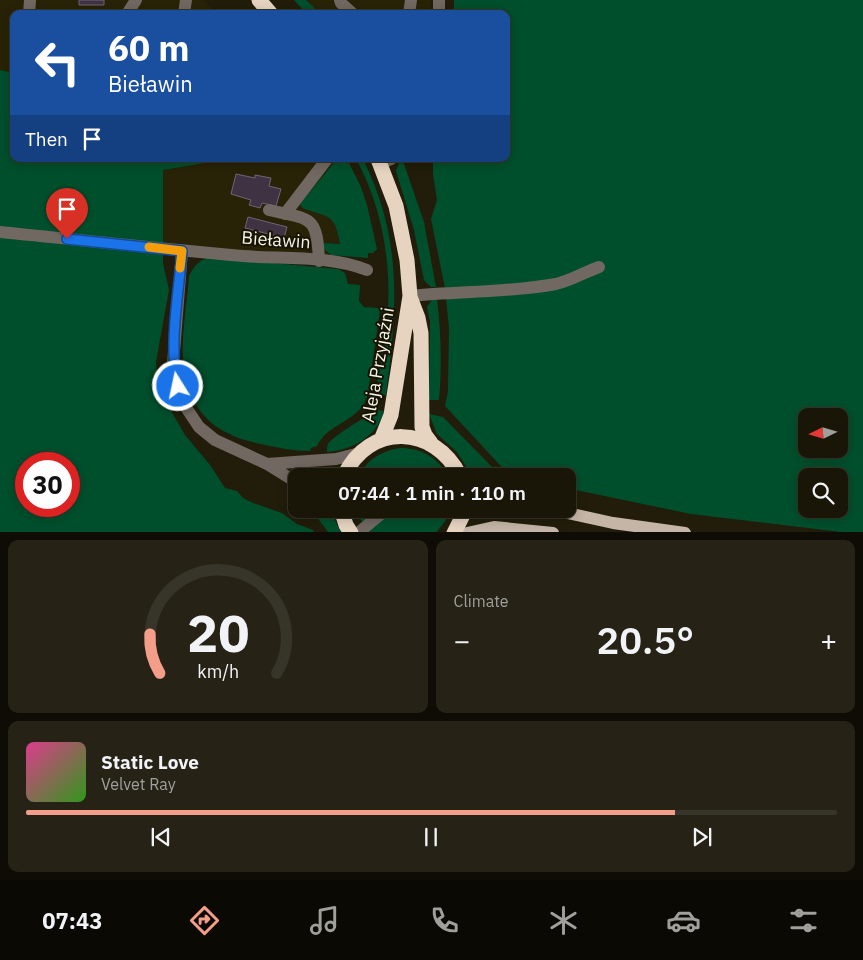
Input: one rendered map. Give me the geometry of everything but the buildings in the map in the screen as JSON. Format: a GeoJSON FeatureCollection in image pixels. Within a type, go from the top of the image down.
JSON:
{"type":"FeatureCollection","features":[{"type":"Feature","properties":{"kind":"highway"},"geometry":{"type":"LineString","coordinates":[[259,0],[268,10]]}},
{"type":"Feature","properties":{"kind":"highway","name":"Aleja Przyjaźni"},"geometry":{"type":"LineString","coordinates":[[381,440],[391,415],[410,296],[407,260],[384,162]]}},
{"type":"Feature","properties":{"kind":"highway","name":"Aleja Przyjaźni"},"geometry":{"type":"LineString","coordinates":[[410,296],[421,333],[422,427],[431,443]]}},
{"type":"Feature","properties":{"kind":"highway"},"geometry":{"type":"LineString","coordinates":[[348,468],[351,463],[370,446],[381,440],[406,436],[431,443],[449,457],[455,468]]}},
{"type":"Feature","properties":{"kind":"highway"},"geometry":{"type":"LineString","coordinates":[[345,518],[351,532]]}},
{"type":"Feature","properties":{"kind":"highway"},"geometry":{"type":"LineString","coordinates":[[454,532],[461,518]]}},
{"type":"Feature","properties":{"kind":"main road"},"geometry":{"type":"LineString","coordinates":[[576,515],[613,523],[685,532]]}},
{"type":"Feature","properties":{"kind":"main road"},"geometry":{"type":"LineString","coordinates":[[466,532],[494,527],[553,532]]}},
{"type":"Feature","properties":{"kind":"street"},"geometry":{"type":"LineString","coordinates":[[340,0],[349,10]]}},
{"type":"Feature","properties":{"kind":"street"},"geometry":{"type":"LineString","coordinates":[[285,214],[325,162]]}},
{"type":"Feature","properties":{"kind":"street"},"geometry":{"type":"LineString","coordinates":[[269,210],[307,219],[316,230],[319,261]]}},
{"type":"Feature","properties":{"kind":"street","name":"Bieławin"},"geometry":{"type":"LineString","coordinates":[[0,232],[182,251],[352,264],[367,270]]}},
{"type":"Feature","properties":{"kind":"street"},"geometry":{"type":"LineString","coordinates":[[182,251],[174,355],[175,374],[181,396],[193,418],[207,434],[223,445],[267,464],[288,477]]}},
{"type":"Feature","properties":{"kind":"street"},"geometry":{"type":"LineString","coordinates":[[410,296],[464,291],[486,292],[558,283],[599,267]]}},
{"type":"Feature","properties":{"kind":"street"},"geometry":{"type":"LineString","coordinates":[[267,464],[336,459],[360,454]]}},
{"type":"Feature","properties":{"kind":"street"},"geometry":{"type":"LineString","coordinates":[[358,532],[376,518]]}},
{"type":"Feature","properties":{"kind":"shaded area"},"geometry":{"type":"Polygon","coordinates":[[[0,0],[204,0],[213,10],[10,10],[10,72],[0,70],[0,0]]]}},
{"type":"Feature","properties":{"kind":"shaded area"},"geometry":{"type":"Polygon","coordinates":[[[306,0],[431,0],[430,10],[317,10],[306,0]]]}},
{"type":"Feature","properties":{"kind":"shaded area"},"geometry":{"type":"Polygon","coordinates":[[[212,162],[335,162],[300,204],[302,209],[325,215],[334,221],[338,230],[340,244],[324,243],[331,255],[163,245],[163,170],[212,162]]]}},
{"type":"Feature","properties":{"kind":"green space"},"geometry":{"type":"Polygon","coordinates":[[[294,0],[306,0],[317,10],[303,10],[294,0]]]}},
{"type":"Feature","properties":{"kind":"green space"},"geometry":{"type":"Polygon","coordinates":[[[454,0],[863,0],[863,532],[841,532],[691,514],[576,490],[576,468],[503,468],[445,406],[448,391],[449,328],[445,288],[431,219],[437,200],[433,162],[510,162],[510,10],[454,10],[454,0]]]}},
{"type":"Feature","properties":{"kind":"green space"},"geometry":{"type":"Polygon","coordinates":[[[0,70],[10,72],[10,162],[212,162],[163,170],[163,263],[169,290],[156,362],[158,385],[185,435],[210,465],[225,488],[237,491],[243,498],[282,513],[297,524],[314,532],[0,532],[0,70]]]}},
{"type":"Feature","properties":{"kind":"green space"},"geometry":{"type":"Polygon","coordinates":[[[335,162],[348,162],[361,187],[367,205],[377,249],[373,253],[368,253],[368,258],[331,255],[323,248],[323,243],[340,244],[333,221],[324,215],[302,208],[300,204],[335,162]]]}},
{"type":"Feature","properties":{"kind":"green space"},"geometry":{"type":"Polygon","coordinates":[[[358,162],[364,162],[376,189],[391,246],[394,275],[393,333],[386,395],[376,394],[385,342],[389,291],[388,272],[383,232],[365,176],[358,162]]]}},
{"type":"Feature","properties":{"kind":"green space"},"geometry":{"type":"Polygon","coordinates":[[[403,162],[424,222],[436,287],[431,287],[424,280],[414,230],[396,171],[399,163],[403,162]]]}},
{"type":"Feature","properties":{"kind":"green space"},"geometry":{"type":"Polygon","coordinates":[[[209,257],[338,269],[345,273],[348,284],[360,285],[359,301],[364,307],[378,308],[380,310],[365,403],[352,416],[329,431],[317,446],[311,448],[310,451],[271,446],[234,436],[221,430],[210,421],[193,399],[184,367],[183,356],[183,333],[189,276],[197,264],[209,257]]]}},
{"type":"Feature","properties":{"kind":"green space"},"geometry":{"type":"Polygon","coordinates":[[[437,299],[441,375],[439,400],[429,400],[430,321],[427,307],[432,300],[437,299]]]}},
{"type":"Feature","properties":{"kind":"green space"},"geometry":{"type":"Polygon","coordinates":[[[378,410],[384,411],[381,420],[376,428],[362,441],[336,451],[327,452],[328,444],[331,440],[378,410]]]}},
{"type":"Feature","properties":{"kind":"green space"},"geometry":{"type":"Polygon","coordinates":[[[429,414],[443,417],[493,468],[467,468],[457,452],[437,434],[429,414]]]}},
{"type":"Feature","properties":{"kind":"green space"},"geometry":{"type":"Polygon","coordinates":[[[408,448],[422,452],[434,459],[442,468],[364,468],[371,460],[387,451],[408,448]]]}},
{"type":"Feature","properties":{"kind":"green space"},"geometry":{"type":"Polygon","coordinates":[[[318,518],[334,518],[341,532],[328,532],[318,518]]]}},
{"type":"Feature","properties":{"kind":"green space"},"geometry":{"type":"Polygon","coordinates":[[[360,518],[447,518],[437,532],[370,532],[360,518]]]}},
{"type":"Feature","properties":{"kind":"slow traffic"},"geometry":{"type":"LineString","coordinates":[[149,247],[182,251],[180,268]]}},
{"type":"Feature","properties":{"kind":"route"},"geometry":{"type":"LineString","coordinates":[[67,239],[182,251],[174,346],[175,374],[178,386]]}}]}
